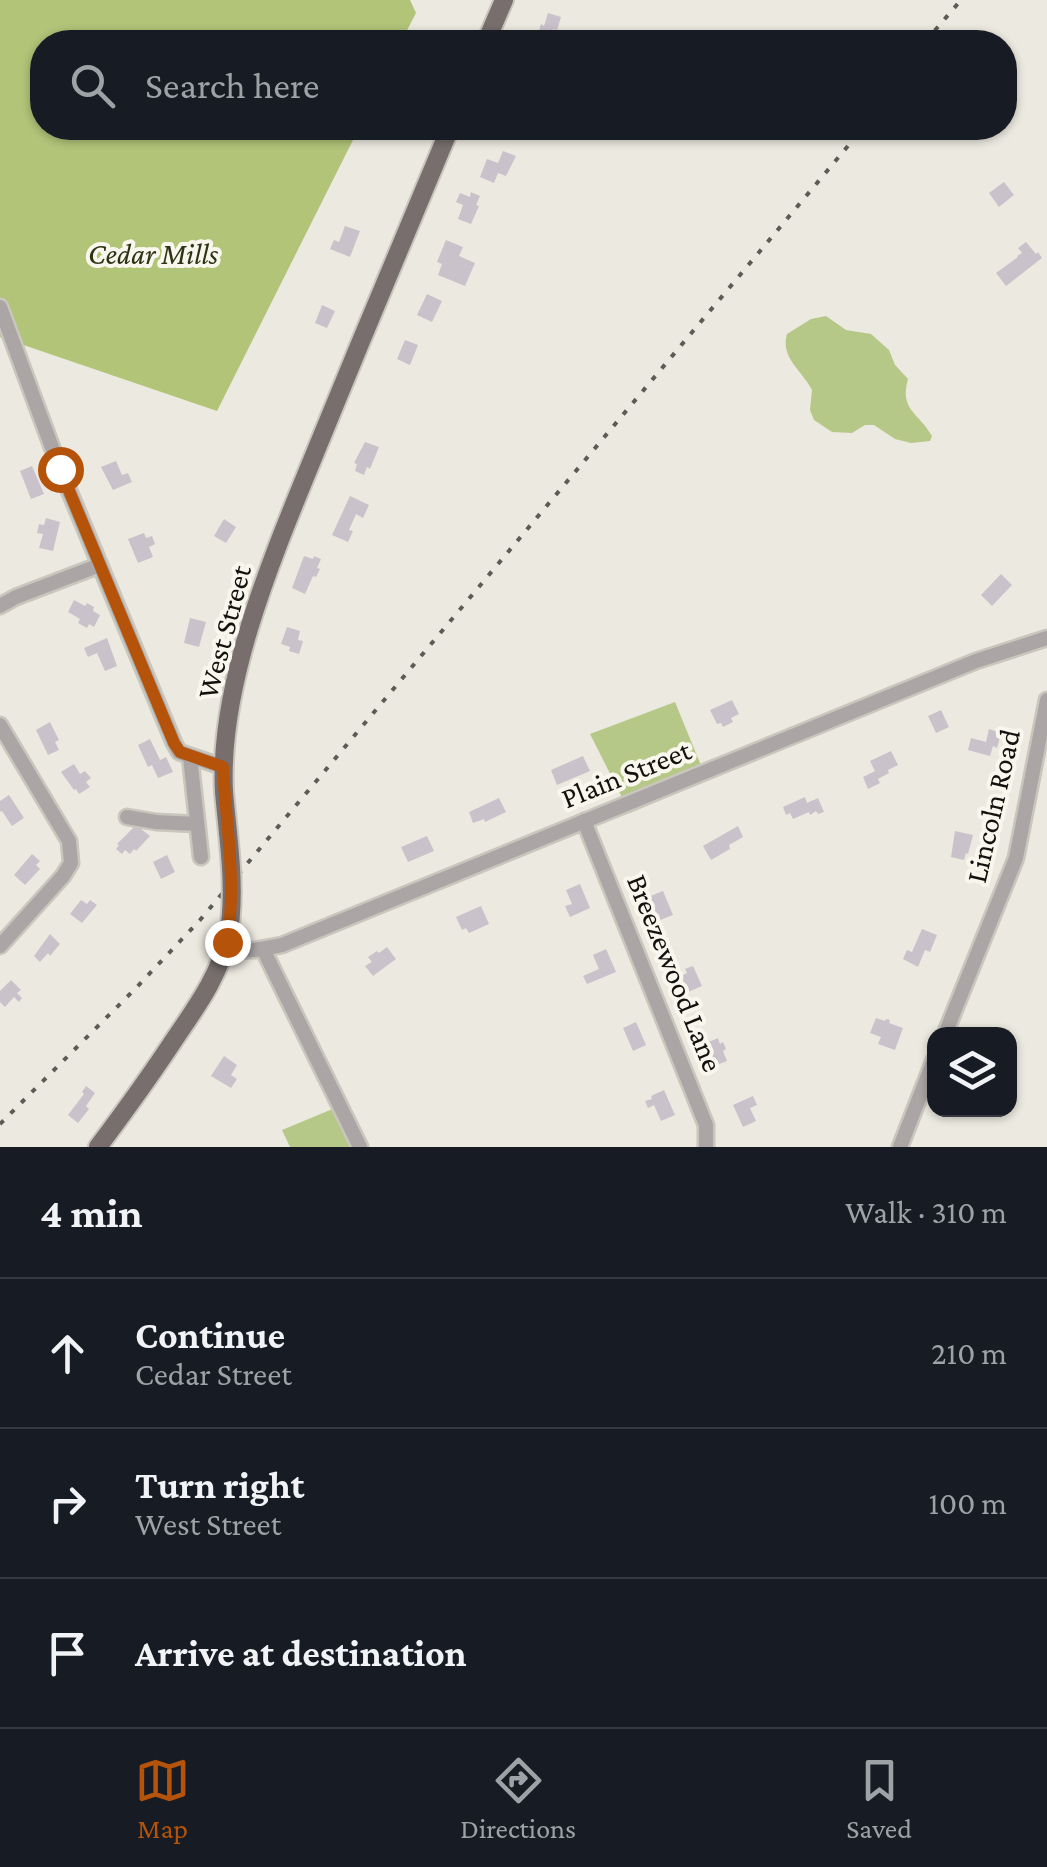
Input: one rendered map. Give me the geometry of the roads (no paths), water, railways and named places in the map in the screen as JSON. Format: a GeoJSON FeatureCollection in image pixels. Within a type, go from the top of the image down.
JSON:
{"type":"FeatureCollection","features":[{"type":"Feature","properties":{"kind":"main road"},"geometry":{"type":"LineString","coordinates":[[491,30],[504,0]]}},
{"type":"Feature","properties":{"kind":"main road","name":"West Street"},"geometry":{"type":"LineString","coordinates":[[98,1147],[203,997],[224,951],[231,917],[223,767],[239,667],[270,566],[445,140]]}},
{"type":"Feature","properties":{"kind":"street"},"geometry":{"type":"LineString","coordinates":[[0,307],[60,469],[174,743],[190,757],[223,767]]}},
{"type":"Feature","properties":{"kind":"street"},"geometry":{"type":"LineString","coordinates":[[0,606],[100,565]]}},
{"type":"Feature","properties":{"kind":"street","name":"Plain Street"},"geometry":{"type":"LineString","coordinates":[[224,951],[282,945],[976,661],[1047,638]]}},
{"type":"Feature","properties":{"kind":"street","name":"Lincoln Road"},"geometry":{"type":"LineString","coordinates":[[948,1027],[1016,858],[1047,700]]}},
{"type":"Feature","properties":{"kind":"street"},"geometry":{"type":"LineString","coordinates":[[0,725],[69,841],[70,863],[63,876],[0,946]]}},
{"type":"Feature","properties":{"kind":"street"},"geometry":{"type":"LineString","coordinates":[[190,757],[201,857]]}},
{"type":"Feature","properties":{"kind":"street"},"geometry":{"type":"LineString","coordinates":[[127,818],[198,824]]}},
{"type":"Feature","properties":{"kind":"street","name":"Breezewood Lane"},"geometry":{"type":"LineString","coordinates":[[584,820],[706,1125],[706,1147]]}},
{"type":"Feature","properties":{"kind":"street"},"geometry":{"type":"LineString","coordinates":[[263,949],[360,1147]]}},
{"type":"Feature","properties":{"kind":"street"},"geometry":{"type":"LineString","coordinates":[[900,1147],[927,1078]]}},
{"type":"Feature","properties":{"kind":"railway"},"geometry":{"type":"LineString","coordinates":[[935,30],[961,0]]}},
{"type":"Feature","properties":{"kind":"railway"},"geometry":{"type":"LineString","coordinates":[[0,1124],[200,920],[853,140]]}},
{"type":"Feature","properties":{"kind":"park label","name":"Cedar Mills"},"geometry":{"type":"Point","coordinates":[153,254]}}]}
